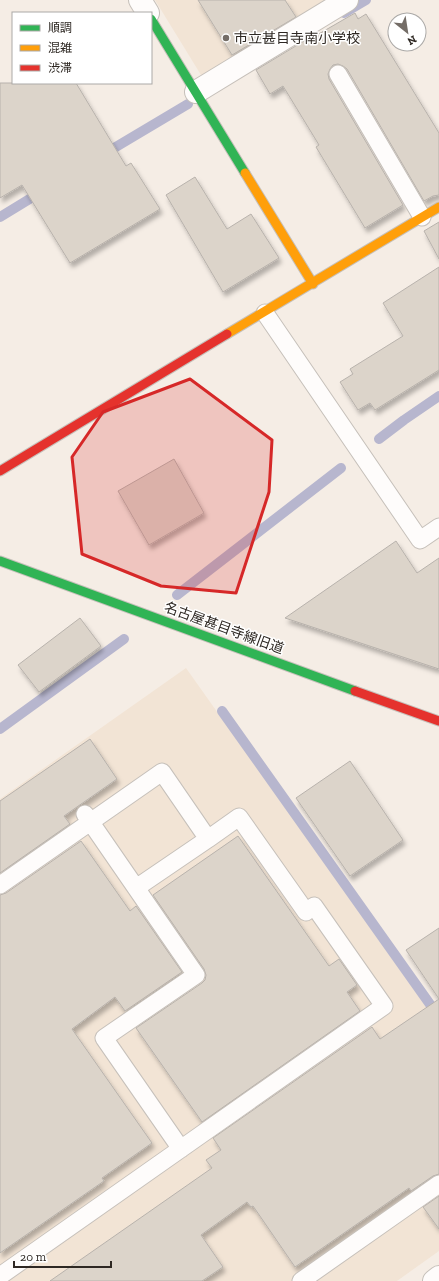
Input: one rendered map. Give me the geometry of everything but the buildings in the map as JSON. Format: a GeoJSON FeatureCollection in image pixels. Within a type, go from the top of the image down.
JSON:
{"type":"FeatureCollection","features":[{"type":"Feature","properties":{"kind":"street"},"geometry":{"type":"LineString","coordinates":[[140,0],[147,12]]}},
{"type":"Feature","properties":{"kind":"street"},"geometry":{"type":"LineString","coordinates":[[196,92],[347,0]]}},
{"type":"Feature","properties":{"kind":"street"},"geometry":{"type":"LineString","coordinates":[[152,21],[313,284]]}},
{"type":"Feature","properties":{"kind":"street"},"geometry":{"type":"LineString","coordinates":[[0,471],[439,207]]}},
{"type":"Feature","properties":{"kind":"street","name":"名古屋甚目寺線旧道"},"geometry":{"type":"LineString","coordinates":[[0,561],[439,721]]}},
{"type":"Feature","properties":{"kind":"street"},"geometry":{"type":"LineString","coordinates":[[434,1281],[439,1277]]}},
{"type":"Feature","properties":{"kind":"lane"},"geometry":{"type":"LineString","coordinates":[[338,74],[422,218]]}},
{"type":"Feature","properties":{"kind":"lane"},"geometry":{"type":"LineString","coordinates":[[265,313],[420,540],[439,527]]}},
{"type":"Feature","properties":{"kind":"lane"},"geometry":{"type":"LineString","coordinates":[[0,885],[88,818],[162,772],[208,839]]}},
{"type":"Feature","properties":{"kind":"lane"},"geometry":{"type":"LineString","coordinates":[[1,1277],[384,1006],[314,906],[306,912],[239,817],[136,888]]}},
{"type":"Feature","properties":{"kind":"lane"},"geometry":{"type":"LineString","coordinates":[[88,818],[196,975],[104,1038],[181,1149]]}},
{"type":"Feature","properties":{"kind":"lane"},"geometry":{"type":"LineString","coordinates":[[301,1281],[439,1184]]}},
{"type":"Feature","properties":{"kind":"highlighted area"},"geometry":{"type":"Polygon","coordinates":[[[190,379],[272,440],[269,492],[236,593],[161,586],[82,554],[72,457],[103,412],[190,379]]]}},
{"type":"Feature","properties":{"kind":"shaded area","name":"市立甚目寺南小学校"},"geometry":{"type":"Polygon","coordinates":[[[155,0],[336,0],[207,78],[201,75],[155,0]]]}},
{"type":"Feature","properties":{"kind":"shaded area"},"geometry":{"type":"Polygon","coordinates":[[[186,668],[439,1025],[439,1251],[397,1281],[0,1281],[0,799],[186,668]]]}},
{"type":"Feature","properties":{"kind":"waterway"},"geometry":{"type":"LineString","coordinates":[[344,13],[366,0]]}},
{"type":"Feature","properties":{"kind":"waterway"},"geometry":{"type":"LineString","coordinates":[[104,154],[188,104]]}},
{"type":"Feature","properties":{"kind":"waterway"},"geometry":{"type":"LineString","coordinates":[[0,217],[41,192]]}},
{"type":"Feature","properties":{"kind":"waterway"},"geometry":{"type":"LineString","coordinates":[[379,439],[439,396]]}},
{"type":"Feature","properties":{"kind":"waterway"},"geometry":{"type":"LineString","coordinates":[[177,595],[341,468]]}},
{"type":"Feature","properties":{"kind":"waterway"},"geometry":{"type":"LineString","coordinates":[[0,729],[124,639]]}},
{"type":"Feature","properties":{"kind":"waterway"},"geometry":{"type":"LineString","coordinates":[[222,711],[439,1017]]}},
{"type":"Feature","properties":{"kind":"traffic: fast"},"geometry":{"type":"LineString","coordinates":[[152,21],[245,173]]}},
{"type":"Feature","properties":{"kind":"traffic: fast"},"geometry":{"type":"LineString","coordinates":[[0,561],[355,691]]}},
{"type":"Feature","properties":{"kind":"traffic: slow"},"geometry":{"type":"LineString","coordinates":[[245,173],[313,284]]}},
{"type":"Feature","properties":{"kind":"traffic: slow"},"geometry":{"type":"LineString","coordinates":[[227,334],[439,207]]}},
{"type":"Feature","properties":{"kind":"traffic: jam"},"geometry":{"type":"LineString","coordinates":[[0,471],[227,334]]}},
{"type":"Feature","properties":{"kind":"traffic: jam"},"geometry":{"type":"LineString","coordinates":[[355,691],[439,721]]}},
{"type":"Feature","properties":{"kind":"place","name":"市立甚目寺南小学校"},"geometry":{"type":"Point","coordinates":[226,38]}}]}
